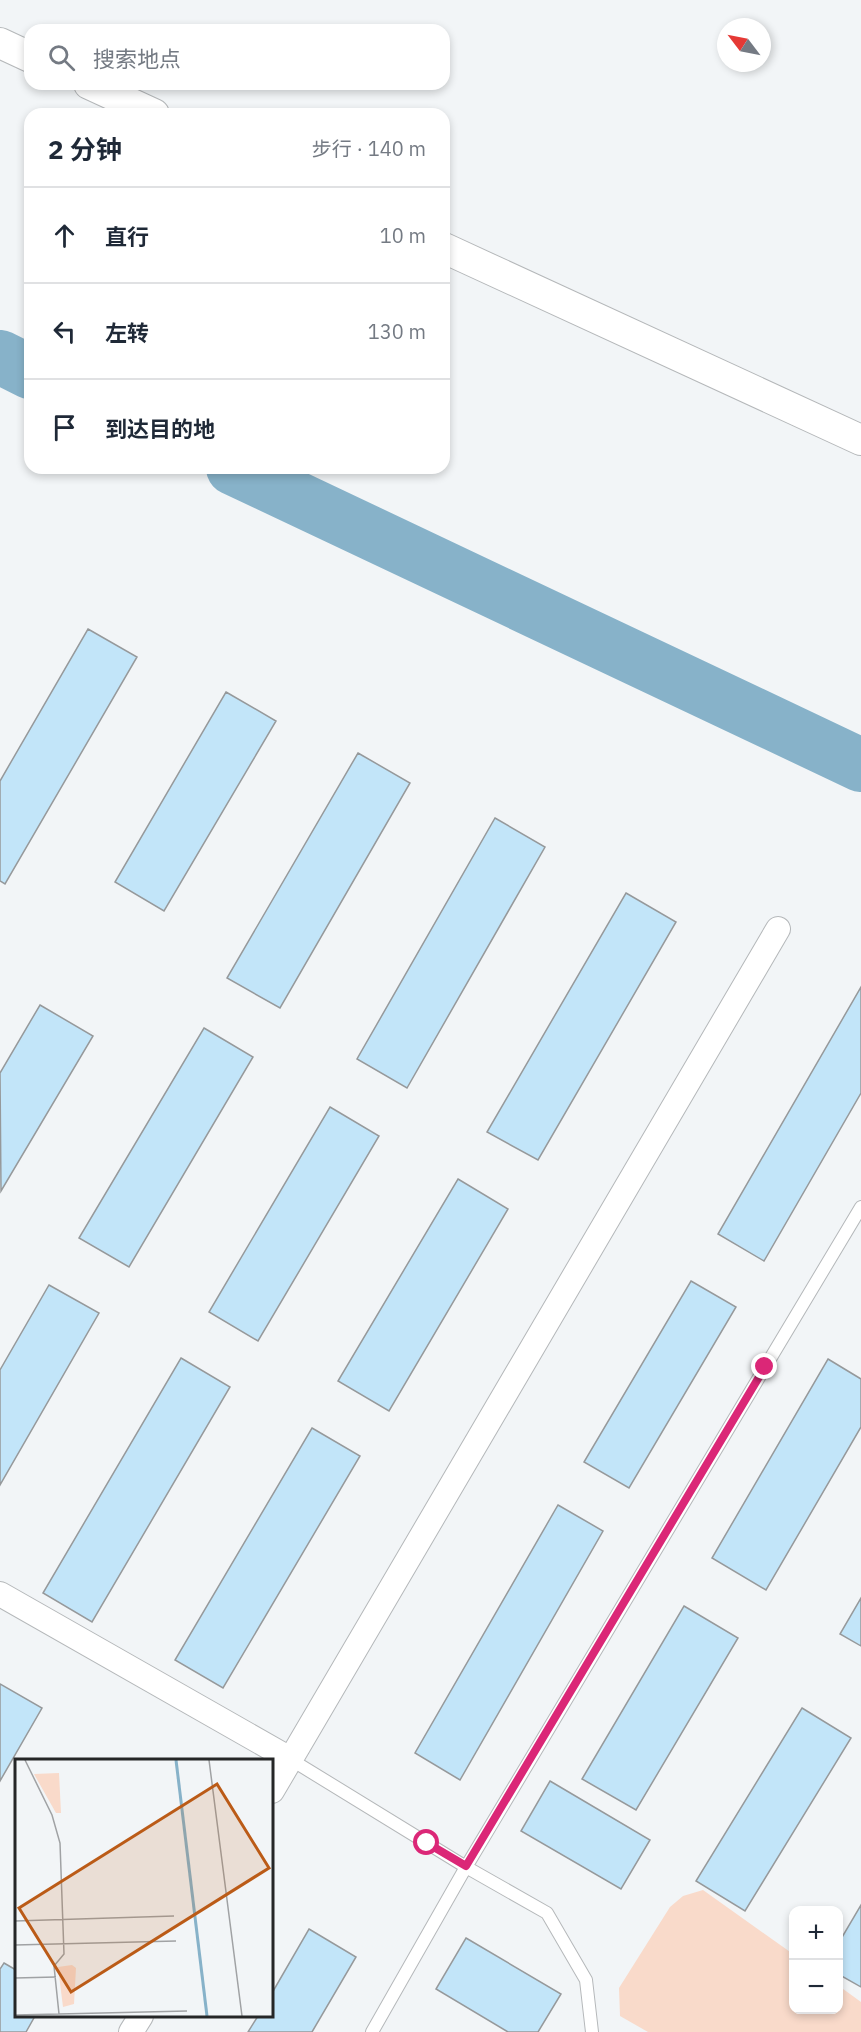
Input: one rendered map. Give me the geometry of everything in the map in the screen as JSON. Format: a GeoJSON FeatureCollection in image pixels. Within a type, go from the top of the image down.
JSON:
{"type":"FeatureCollection","features":[{"type":"Feature","properties":{"kind":"street"},"geometry":{"type":"LineString","coordinates":[[0,43],[24,54]]}},
{"type":"Feature","properties":{"kind":"street"},"geometry":{"type":"LineString","coordinates":[[102,90],[141,108]]}},
{"type":"Feature","properties":{"kind":"street"},"geometry":{"type":"LineString","coordinates":[[450,251],[861,440]]}},
{"type":"Feature","properties":{"kind":"street"},"geometry":{"type":"LineString","coordinates":[[273,1789],[778,929]]}},
{"type":"Feature","properties":{"kind":"street"},"geometry":{"type":"LineString","coordinates":[[0,1594],[290,1759]]}},
{"type":"Feature","properties":{"kind":"street"},"geometry":{"type":"LineString","coordinates":[[131,2032],[140,2017]]}},
{"type":"Feature","properties":{"kind":"lane"},"geometry":{"type":"LineString","coordinates":[[372,2032],[466,1866],[861,1207]]}},
{"type":"Feature","properties":{"kind":"lane"},"geometry":{"type":"LineString","coordinates":[[290,1759],[547,1913],[586,1980],[592,2032]]}},
{"type":"Feature","properties":{"kind":"shaded area"},"geometry":{"type":"Polygon","coordinates":[[[703,1890],[789,1951],[789,2014],[843,2014],[843,1989],[861,2002],[861,2032],[648,2032],[620,2016],[619,1988],[670,1907],[683,1896],[703,1890]]]}},
{"type":"Feature","properties":{"kind":"building"},"geometry":{"type":"Polygon","coordinates":[[[88,629],[137,657],[5,884],[0,881],[0,781],[88,629]]]}},
{"type":"Feature","properties":{"kind":"building"},"geometry":{"type":"Polygon","coordinates":[[[226,692],[276,721],[164,911],[115,882],[226,692]]]}},
{"type":"Feature","properties":{"kind":"building"},"geometry":{"type":"Polygon","coordinates":[[[358,753],[410,783],[280,1008],[227,978],[358,753]]]}},
{"type":"Feature","properties":{"kind":"building"},"geometry":{"type":"Polygon","coordinates":[[[495,818],[545,847],[407,1088],[357,1059],[495,818]]]}},
{"type":"Feature","properties":{"kind":"building"},"geometry":{"type":"Polygon","coordinates":[[[626,893],[676,922],[538,1160],[487,1132],[626,893]]]}},
{"type":"Feature","properties":{"kind":"building"},"geometry":{"type":"Polygon","coordinates":[[[861,987],[861,1093],[764,1261],[718,1234],[861,987]]]}},
{"type":"Feature","properties":{"kind":"building"},"geometry":{"type":"Polygon","coordinates":[[[40,1005],[93,1036],[1,1191],[0,1073],[40,1005]]]}},
{"type":"Feature","properties":{"kind":"building"},"geometry":{"type":"Polygon","coordinates":[[[204,1028],[253,1057],[129,1267],[79,1238],[204,1028]]]}},
{"type":"Feature","properties":{"kind":"building"},"geometry":{"type":"Polygon","coordinates":[[[330,1107],[379,1136],[258,1341],[209,1312],[330,1107]]]}},
{"type":"Feature","properties":{"kind":"building"},"geometry":{"type":"Polygon","coordinates":[[[458,1179],[508,1209],[389,1411],[338,1381],[458,1179]]]}},
{"type":"Feature","properties":{"kind":"building"},"geometry":{"type":"Polygon","coordinates":[[[691,1281],[736,1307],[629,1488],[584,1462],[691,1281]]]}},
{"type":"Feature","properties":{"kind":"building"},"geometry":{"type":"Polygon","coordinates":[[[49,1285],[99,1313],[0,1485],[0,1370],[49,1285]]]}},
{"type":"Feature","properties":{"kind":"building"},"geometry":{"type":"Polygon","coordinates":[[[181,1358],[230,1387],[92,1622],[43,1593],[181,1358]]]}},
{"type":"Feature","properties":{"kind":"building"},"geometry":{"type":"Polygon","coordinates":[[[828,1359],[861,1379],[861,1427],[766,1590],[712,1558],[828,1359]]]}},
{"type":"Feature","properties":{"kind":"building"},"geometry":{"type":"Polygon","coordinates":[[[312,1428],[360,1456],[223,1688],[175,1660],[312,1428]]]}},
{"type":"Feature","properties":{"kind":"building"},"geometry":{"type":"Polygon","coordinates":[[[558,1505],[603,1531],[460,1780],[415,1753],[558,1505]]]}},
{"type":"Feature","properties":{"kind":"building"},"geometry":{"type":"Polygon","coordinates":[[[861,1598],[861,1646],[840,1634],[861,1598]]]}},
{"type":"Feature","properties":{"kind":"building"},"geometry":{"type":"Polygon","coordinates":[[[684,1606],[738,1638],[636,1810],[582,1779],[684,1606]]]}},
{"type":"Feature","properties":{"kind":"building"},"geometry":{"type":"Polygon","coordinates":[[[0,1684],[42,1708],[0,1781],[0,1684]]]}},
{"type":"Feature","properties":{"kind":"building"},"geometry":{"type":"Polygon","coordinates":[[[802,1708],[851,1738],[745,1911],[696,1881],[802,1708]]]}},
{"type":"Feature","properties":{"kind":"building"},"geometry":{"type":"Polygon","coordinates":[[[550,1781],[650,1840],[621,1889],[521,1831],[550,1781]]]}},
{"type":"Feature","properties":{"kind":"building"},"geometry":{"type":"Polygon","coordinates":[[[861,1905],[861,1987],[843,1977],[843,1936],[861,1905]]]}},
{"type":"Feature","properties":{"kind":"building"},"geometry":{"type":"Polygon","coordinates":[[[309,1929],[356,1957],[312,2032],[248,2032],[257,2017],[273,2017],[273,1991],[309,1929]]]}},
{"type":"Feature","properties":{"kind":"building"},"geometry":{"type":"Polygon","coordinates":[[[466,1938],[561,1994],[538,2032],[508,2032],[436,1989],[466,1938]]]}},
{"type":"Feature","properties":{"kind":"building"},"geometry":{"type":"Polygon","coordinates":[[[4,1963],[15,1969],[15,2017],[34,2017],[26,2032],[0,2032],[0,1969],[4,1963]]]}},
{"type":"Feature","properties":{"kind":"waterway"},"geometry":{"type":"LineString","coordinates":[[0,357],[24,369]]}},
{"type":"Feature","properties":{"kind":"waterway"},"geometry":{"type":"LineString","coordinates":[[246,474],[861,765]]}},
{"type":"Feature","properties":{"kind":"route"},"geometry":{"type":"LineString","coordinates":[[427,1843],[466,1866],[765,1367]]}}]}
